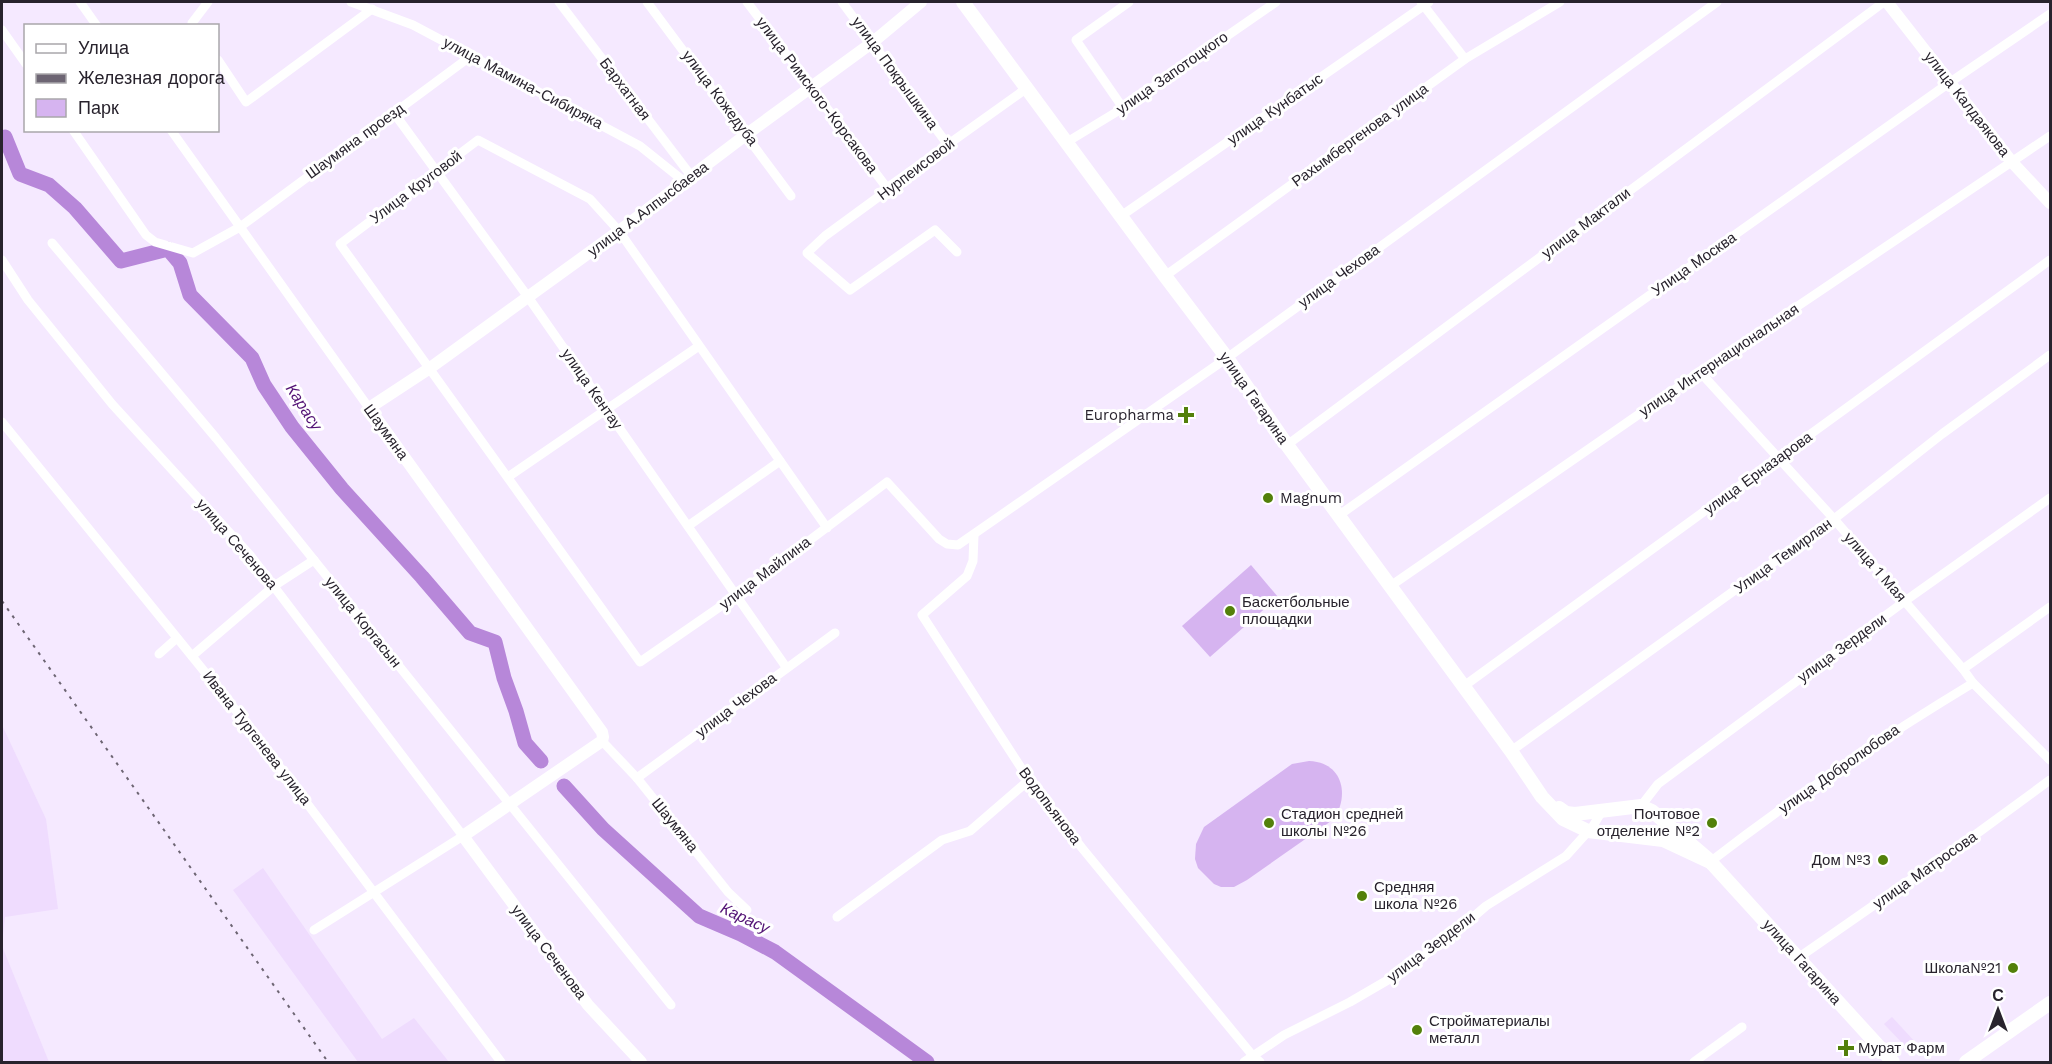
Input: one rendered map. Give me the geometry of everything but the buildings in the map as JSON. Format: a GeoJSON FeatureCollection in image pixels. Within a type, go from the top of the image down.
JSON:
{"type":"FeatureCollection","features":[{"type":"Feature","properties":{"kind":"main road","name":"улица Гагарина"},"geometry":{"type":"LineString","coordinates":[[963,2],[1227,358],[1287,445],[1389,587],[1464,686],[1542,797],[1563,819],[1588,831],[1663,840],[1710,862]]}},
{"type":"Feature","properties":{"kind":"main road","name":"улица Гагарина"},"geometry":{"type":"LineString","coordinates":[[1542,797],[1566,813],[1575,814],[1641,806],[1652,811],[1710,862],[1893,1062]]}},
{"type":"Feature","properties":{"kind":"main road"},"geometry":{"type":"LineString","coordinates":[[1620,834],[1617,822],[1622,808]]}},
{"type":"Feature","properties":{"kind":"main road"},"geometry":{"type":"LineString","coordinates":[[1663,840],[1670,835],[1670,826]]}},
{"type":"Feature","properties":{"kind":"main road"},"geometry":{"type":"LineString","coordinates":[[1966,1062],[2050,1003]]}},
{"type":"Feature","properties":{"kind":"street"},"geometry":{"type":"LineString","coordinates":[[80,2],[96,24]]}},
{"type":"Feature","properties":{"kind":"street"},"geometry":{"type":"LineString","coordinates":[[192,24],[208,2]]}},
{"type":"Feature","properties":{"kind":"street","name":"улица Мамина-Сибиряка"},"geometry":{"type":"LineString","coordinates":[[351,2],[413,25],[640,146],[688,179]]}},
{"type":"Feature","properties":{"kind":"street","name":"Бархатная"},"geometry":{"type":"LineString","coordinates":[[559,2],[688,179]]}},
{"type":"Feature","properties":{"kind":"street","name":"улица Кожедуба"},"geometry":{"type":"LineString","coordinates":[[647,2],[791,196]]}},
{"type":"Feature","properties":{"kind":"street","name":"улица Римского-Корсакова"},"geometry":{"type":"LineString","coordinates":[[747,2],[887,188]]}},
{"type":"Feature","properties":{"kind":"street","name":"улица Покрышкина"},"geometry":{"type":"LineString","coordinates":[[842,2],[948,145]]}},
{"type":"Feature","properties":{"kind":"street","name":"улица А.Алпысбаева"},"geometry":{"type":"LineString","coordinates":[[369,408],[430,368],[619,231],[873,42],[921,2]]}},
{"type":"Feature","properties":{"kind":"street"},"geometry":{"type":"LineString","coordinates":[[1123,108],[1076,40],[1129,2]]}},
{"type":"Feature","properties":{"kind":"street","name":"улица Запотоцкого"},"geometry":{"type":"LineString","coordinates":[[1067,142],[1123,108],[1276,2]]}},
{"type":"Feature","properties":{"kind":"street","name":"Рахымбергенова улица"},"geometry":{"type":"LineString","coordinates":[[1165,276],[1465,59],[1560,2]]}},
{"type":"Feature","properties":{"kind":"street","name":"улица Чехова"},"geometry":{"type":"LineString","coordinates":[[958,545],[1227,358],[1717,2]]}},
{"type":"Feature","properties":{"kind":"street","name":"улица Калдаякова"},"geometry":{"type":"LineString","coordinates":[[1886,2],[2011,161],[2050,204]]}},
{"type":"Feature","properties":{"kind":"street","name":"улица Мактали"},"geometry":{"type":"LineString","coordinates":[[1287,445],[1886,2]]}},
{"type":"Feature","properties":{"kind":"street"},"geometry":{"type":"LineString","coordinates":[[1425,3],[1465,59]]}},
{"type":"Feature","properties":{"kind":"street","name":"улица Кунбатыс"},"geometry":{"type":"LineString","coordinates":[[1121,216],[1425,3]]}},
{"type":"Feature","properties":{"kind":"street"},"geometry":{"type":"LineString","coordinates":[[219,62],[246,102],[372,9]]}},
{"type":"Feature","properties":{"kind":"street","name":"Улица Москва"},"geometry":{"type":"LineString","coordinates":[[1338,516],[1949,83],[2050,14]]}},
{"type":"Feature","properties":{"kind":"street"},"geometry":{"type":"LineString","coordinates":[[2,30],[24,61]]}},
{"type":"Feature","properties":{"kind":"street","name":"Шаумяна проезд"},"geometry":{"type":"LineString","coordinates":[[74,132],[147,235],[155,242],[193,253],[240,227],[471,56]]}},
{"type":"Feature","properties":{"kind":"street","name":"Нурпеисовой"},"geometry":{"type":"LineString","coordinates":[[957,252],[935,230],[850,290],[807,253],[825,236],[881,195],[887,188],[1028,88]]}},
{"type":"Feature","properties":{"kind":"street","name":"улица Кентау"},"geometry":{"type":"LineString","coordinates":[[394,112],[528,297],[786,668]]}},
{"type":"Feature","properties":{"kind":"street","name":"Шаумяна"},"geometry":{"type":"LineString","coordinates":[[172,132],[602,736],[728,892],[747,910]]}},
{"type":"Feature","properties":{"kind":"street","name":"улица Интернациональная"},"geometry":{"type":"LineString","coordinates":[[1389,587],[1700,372],[2050,136]]}},
{"type":"Feature","properties":{"kind":"street","name":"Улица Круговой"},"geometry":{"type":"LineString","coordinates":[[640,662],[340,244],[478,140],[590,199],[619,231],[827,528]]}},
{"type":"Feature","properties":{"kind":"street","name":"улица Коргасын"},"geometry":{"type":"LineString","coordinates":[[52,243],[216,438],[671,1005]]}},
{"type":"Feature","properties":{"kind":"street","name":"улица Сеченова"},"geometry":{"type":"LineString","coordinates":[[2,260],[28,300],[112,404],[250,555],[588,1005],[641,1062]]}},
{"type":"Feature","properties":{"kind":"street","name":"улица Ерназарова"},"geometry":{"type":"LineString","coordinates":[[1464,686],[2050,260]]}},
{"type":"Feature","properties":{"kind":"street"},"geometry":{"type":"LineString","coordinates":[[508,477],[699,346]]}},
{"type":"Feature","properties":{"kind":"street","name":"Улица Темирлан"},"geometry":{"type":"LineString","coordinates":[[1511,751],[1834,519],[1942,434],[2050,355]]}},
{"type":"Feature","properties":{"kind":"street","name":"улица 1 Мая"},"geometry":{"type":"LineString","coordinates":[[1700,372],[1834,519],[1973,683],[2050,757]]}},
{"type":"Feature","properties":{"kind":"street","name":"Ивана Тургенева улица"},"geometry":{"type":"LineString","coordinates":[[2,422],[255,734],[501,1062]]}},
{"type":"Feature","properties":{"kind":"street"},"geometry":{"type":"LineString","coordinates":[[688,526],[780,461]]}},
{"type":"Feature","properties":{"kind":"street","name":"улица Майлина"},"geometry":{"type":"LineString","coordinates":[[640,662],[737,596],[887,482],[939,538],[947,544],[958,545]]}},
{"type":"Feature","properties":{"kind":"street","name":"улица Зердели"},"geometry":{"type":"LineString","coordinates":[[1641,806],[1658,784],[1905,601],[2050,498]]}},
{"type":"Feature","properties":{"kind":"street","name":"Водопьянова"},"geometry":{"type":"LineString","coordinates":[[974,535],[974,561],[967,576],[922,615],[1029,780],[1082,848],[1256,1059]]}},
{"type":"Feature","properties":{"kind":"street"},"geometry":{"type":"LineString","coordinates":[[192,656],[274,586],[314,560]]}},
{"type":"Feature","properties":{"kind":"street"},"geometry":{"type":"LineString","coordinates":[[1963,669],[2050,607]]}},
{"type":"Feature","properties":{"kind":"street","name":"улица Чехова"},"geometry":{"type":"LineString","coordinates":[[637,778],[835,633]]}},
{"type":"Feature","properties":{"kind":"street"},"geometry":{"type":"LineString","coordinates":[[159,654],[177,638]]}},
{"type":"Feature","properties":{"kind":"street","name":"улица Добролюбова"},"geometry":{"type":"LineString","coordinates":[[1710,862],[1753,829],[1904,725],[1973,683]]}},
{"type":"Feature","properties":{"kind":"street"},"geometry":{"type":"LineString","coordinates":[[314,930],[510,805],[602,736]]}},
{"type":"Feature","properties":{"kind":"street"},"geometry":{"type":"LineString","coordinates":[[837,917],[942,840],[970,831],[1029,780]]}},
{"type":"Feature","properties":{"kind":"street","name":"улица Матросова"},"geometry":{"type":"LineString","coordinates":[[1798,958],[2050,780]]}},
{"type":"Feature","properties":{"kind":"street","name":"улица Зердели"},"geometry":{"type":"LineString","coordinates":[[1244,1062],[1256,1059],[1284,1035],[1350,1002],[1405,970],[1486,906],[1566,856],[1598,821],[1602,811]]}},
{"type":"Feature","properties":{"kind":"street"},"geometry":{"type":"LineString","coordinates":[[1694,1062],[1742,1026]]}},
{"type":"Feature","properties":{"kind":"shaded area"},"geometry":{"type":"Polygon","coordinates":[[[2,725],[46,819],[58,909],[5,917],[2,946],[2,725]]]}},
{"type":"Feature","properties":{"kind":"shaded area"},"geometry":{"type":"Polygon","coordinates":[[[263,868],[382,1039],[414,1018],[449,1062],[358,1062],[233,890],[263,868]]]}},
{"type":"Feature","properties":{"kind":"shaded area"},"geometry":{"type":"Polygon","coordinates":[[[2,946],[49,1062],[2,1062],[2,946]]]}},
{"type":"Feature","properties":{"kind":"shaded area"},"geometry":{"type":"Polygon","coordinates":[[[1892,1017],[1916,1043],[1909,1050],[1884,1024],[1892,1017]]]}},
{"type":"Feature","properties":{"kind":"green space","name":"Баскетбольные площадки"},"geometry":{"type":"Polygon","coordinates":[[[1251,565],[1278,597],[1210,657],[1182,626],[1251,565]]]}},
{"type":"Feature","properties":{"kind":"green space","name":"Стадион средней школы №26"},"geometry":{"type":"Polygon","coordinates":[[[1309,761],[1329,767],[1340,781],[1341,800],[1334,819],[1247,880],[1234,887],[1221,887],[1214,884],[1198,868],[1195,859],[1196,844],[1204,827],[1292,764],[1309,761]]]}},
{"type":"Feature","properties":{"kind":"waterway","name":"Карасу"},"geometry":{"type":"LineString","coordinates":[[2,138],[5,137],[20,174],[49,185],[75,208],[121,261],[168,249],[180,263],[190,295],[252,358],[264,385],[292,427],[342,489],[470,633],[495,642],[525,743],[541,761]]}},
{"type":"Feature","properties":{"kind":"waterway","name":"Карасу"},"geometry":{"type":"LineString","coordinates":[[564,786],[603,829],[699,916],[775,952],[927,1062]]}},
{"type":"Feature","properties":{"kind":"railway"},"geometry":{"type":"LineString","coordinates":[[2,601],[328,1062]]}},
{"type":"Feature","properties":{"kind":"place","name":"Europharma"},"geometry":{"type":"Point","coordinates":[1186,415]}},
{"type":"Feature","properties":{"kind":"place","name":"Magnum"},"geometry":{"type":"Point","coordinates":[1268,498]}},
{"type":"Feature","properties":{"kind":"place","name":"Баскетбольные площадки"},"geometry":{"type":"Point","coordinates":[1230,611]}},
{"type":"Feature","properties":{"kind":"place","name":"Стадион средней школы №26"},"geometry":{"type":"Point","coordinates":[1269,823]}},
{"type":"Feature","properties":{"kind":"place","name":"Почтовое отделение №2"},"geometry":{"type":"Point","coordinates":[1712,823]}},
{"type":"Feature","properties":{"kind":"place","name":"Дом №3"},"geometry":{"type":"Point","coordinates":[1883,860]}},
{"type":"Feature","properties":{"kind":"place","name":"Средняя школа №26"},"geometry":{"type":"Point","coordinates":[1362,896]}},
{"type":"Feature","properties":{"kind":"place","name":"Школа№21"},"geometry":{"type":"Point","coordinates":[2013,968]}},
{"type":"Feature","properties":{"kind":"place","name":"Стройматериалы металл"},"geometry":{"type":"Point","coordinates":[1417,1030]}},
{"type":"Feature","properties":{"kind":"place","name":"Мурат Фарм"},"geometry":{"type":"Point","coordinates":[1846,1048]}}]}
